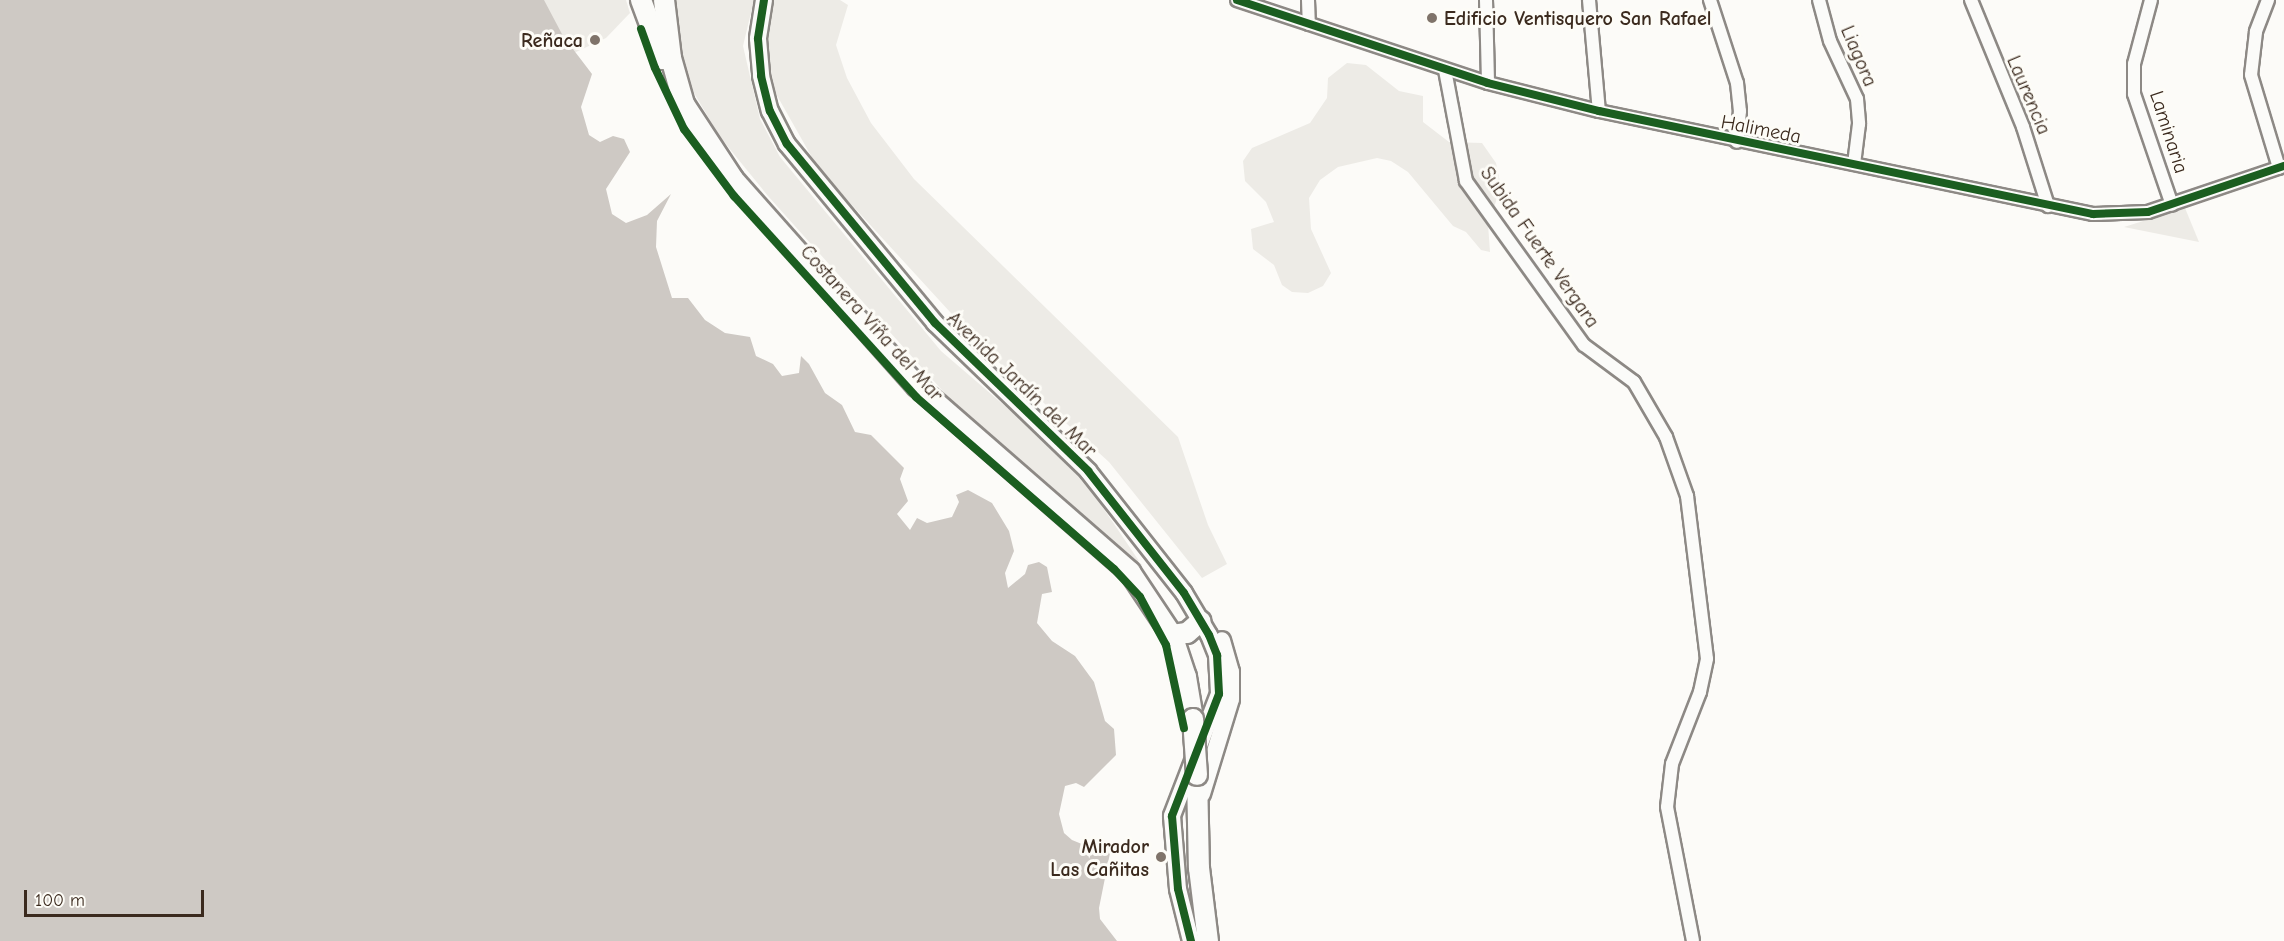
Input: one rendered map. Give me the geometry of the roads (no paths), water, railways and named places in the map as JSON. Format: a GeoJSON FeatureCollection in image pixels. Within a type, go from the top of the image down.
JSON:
{"type":"FeatureCollection","features":[{"type":"Feature","properties":{"kind":"main road"},"geometry":{"type":"LineString","coordinates":[[641,0],[684,104],[751,202],[885,353],[982,447],[1115,557],[1155,604],[1172,635],[1186,677],[1193,719],[1197,815],[1208,941]]}},
{"type":"Feature","properties":{"kind":"main road"},"geometry":{"type":"LineString","coordinates":[[664,0],[670,58],[684,104]]}},
{"type":"Feature","properties":{"kind":"main road"},"geometry":{"type":"LineString","coordinates":[[1172,635],[1187,633],[1201,621]]}},
{"type":"Feature","properties":{"kind":"street","name":"Avenida Jardín del Mar"},"geometry":{"type":"LineString","coordinates":[[764,0],[758,39],[761,76],[770,111],[787,144],[942,331],[1081,463],[1184,593],[1214,625],[1231,672],[1229,712],[1207,771],[1197,815]]}},
{"type":"Feature","properties":{"kind":"street","name":"Halimeda"},"geometry":{"type":"LineString","coordinates":[[1237,0],[1488,83],[1737,142],[1854,164],[2048,206],[2122,215],[2172,205],[2282,167]]}},
{"type":"Feature","properties":{"kind":"street"},"geometry":{"type":"LineString","coordinates":[[1308,0],[1309,24]]}},
{"type":"Feature","properties":{"kind":"street"},"geometry":{"type":"LineString","coordinates":[[1486,0],[1488,83]]}},
{"type":"Feature","properties":{"kind":"street"},"geometry":{"type":"LineString","coordinates":[[1589,0],[1599,111]]}},
{"type":"Feature","properties":{"kind":"street"},"geometry":{"type":"LineString","coordinates":[[1710,0],[1737,83],[1740,111],[1737,142]]}},
{"type":"Feature","properties":{"kind":"street","name":"Liagora"},"geometry":{"type":"LineString","coordinates":[[1819,0],[1830,41],[1857,99],[1859,124],[1854,164]]}},
{"type":"Feature","properties":{"kind":"street","name":"Laurencia"},"geometry":{"type":"LineString","coordinates":[[1971,0],[2023,127],[2048,206]]}},
{"type":"Feature","properties":{"kind":"street","name":"Laminaria"},"geometry":{"type":"LineString","coordinates":[[2151,0],[2134,64],[2134,94],[2172,205]]}},
{"type":"Feature","properties":{"kind":"street"},"geometry":{"type":"LineString","coordinates":[[2268,0],[2256,32],[2251,75],[2282,167]]}},
{"type":"Feature","properties":{"kind":"street","name":"Subida Fuerte Vergara"},"geometry":{"type":"LineString","coordinates":[[1445,70],[1466,181],[1584,345],[1634,382],[1666,437],[1688,496],[1707,659],[1700,692],[1672,764],[1668,807],[1693,941]]}},
{"type":"Feature","properties":{"kind":"street","name":"Avenida Jardín del Mar"},"geometry":{"type":"LineString","coordinates":[[1184,593],[1201,621],[1217,655],[1219,694],[1173,816],[1178,889],[1191,941]]}},
{"type":"Feature","properties":{"kind":"place","name":"Edificio Ventisquero San Rafael"},"geometry":{"type":"Point","coordinates":[1432,18]}},
{"type":"Feature","properties":{"kind":"place","name":"Reñaca"},"geometry":{"type":"Point","coordinates":[595,40]}},
{"type":"Feature","properties":{"kind":"place","name":"Mirador Las Cañitas"},"geometry":{"type":"Point","coordinates":[1161,857]}}]}
